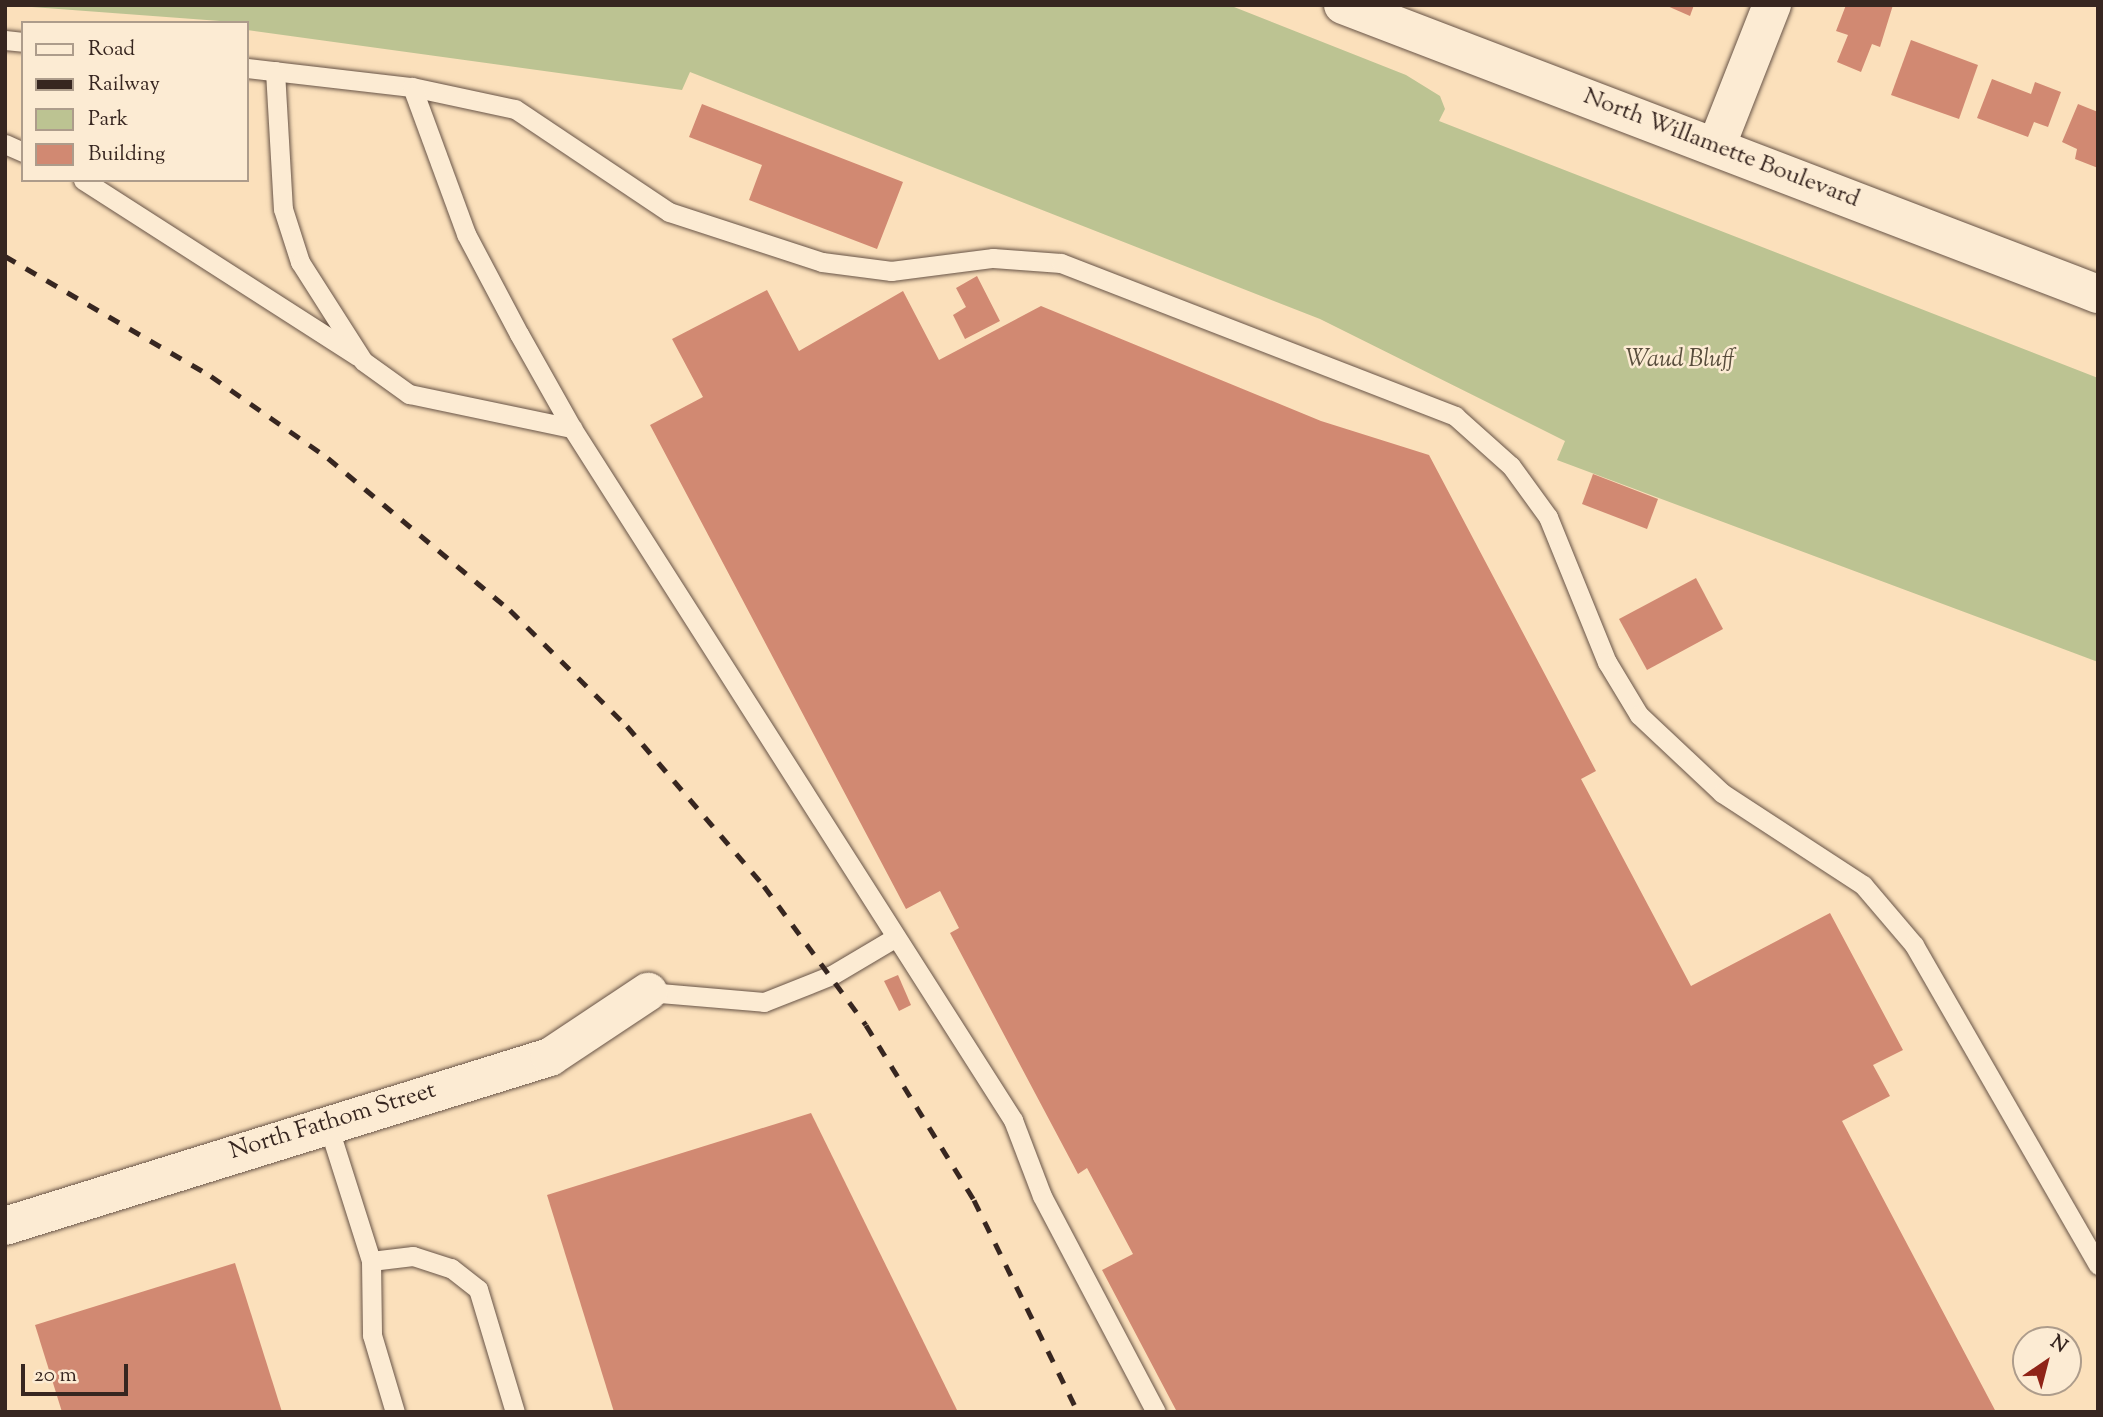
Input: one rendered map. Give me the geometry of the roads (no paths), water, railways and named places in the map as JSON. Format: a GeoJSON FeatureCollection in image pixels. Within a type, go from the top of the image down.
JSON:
{"type":"FeatureCollection","features":[{"type":"Feature","properties":{"kind":"street","name":"North Willamette Boulevard"},"geometry":{"type":"LineString","coordinates":[[1343,5],[2098,294]]}},
{"type":"Feature","properties":{"kind":"street"},"geometry":{"type":"LineString","coordinates":[[1716,147],[1772,5]]}},
{"type":"Feature","properties":{"kind":"street","name":"North Fathom Street"},"geometry":{"type":"LineString","coordinates":[[5,1226],[327,1122],[551,1057],[648,992]]}},
{"type":"Feature","properties":{"kind":"lane"},"geometry":{"type":"LineString","coordinates":[[248,68],[412,87],[516,109],[669,212],[746,240],[821,262],[891,271],[993,258],[1061,263],[1455,416],[1511,466],[1548,517],[1607,662],[1639,715],[1722,793],[1863,885],[1914,945],[2098,1265]]}},
{"type":"Feature","properties":{"kind":"lane"},"geometry":{"type":"LineString","coordinates":[[275,71],[283,209],[300,262],[363,361]]}},
{"type":"Feature","properties":{"kind":"lane"},"geometry":{"type":"LineString","coordinates":[[412,87],[466,234],[572,428],[1013,1120],[1042,1196],[1156,1412]]}},
{"type":"Feature","properties":{"kind":"lane"},"geometry":{"type":"LineString","coordinates":[[5,144],[21,151]]}},
{"type":"Feature","properties":{"kind":"lane"},"geometry":{"type":"LineString","coordinates":[[86,182],[410,394],[572,428]]}},
{"type":"Feature","properties":{"kind":"lane"},"geometry":{"type":"LineString","coordinates":[[648,992],[764,1002],[832,975],[896,937]]}},
{"type":"Feature","properties":{"kind":"lane"},"geometry":{"type":"LineString","coordinates":[[327,1122],[371,1261],[372,1335],[395,1412]]}},
{"type":"Feature","properties":{"kind":"lane"},"geometry":{"type":"LineString","coordinates":[[371,1261],[413,1256],[451,1268],[478,1289],[515,1412]]}},
{"type":"Feature","properties":{"kind":"railway"},"geometry":{"type":"LineString","coordinates":[[5,256],[211,376],[328,458],[510,610],[627,726],[764,886],[866,1025],[974,1200],[1078,1412]]}},
{"type":"Feature","properties":{"kind":"park label","name":"Waud Bluff"},"geometry":{"type":"Point","coordinates":[1680,361]}}]}
